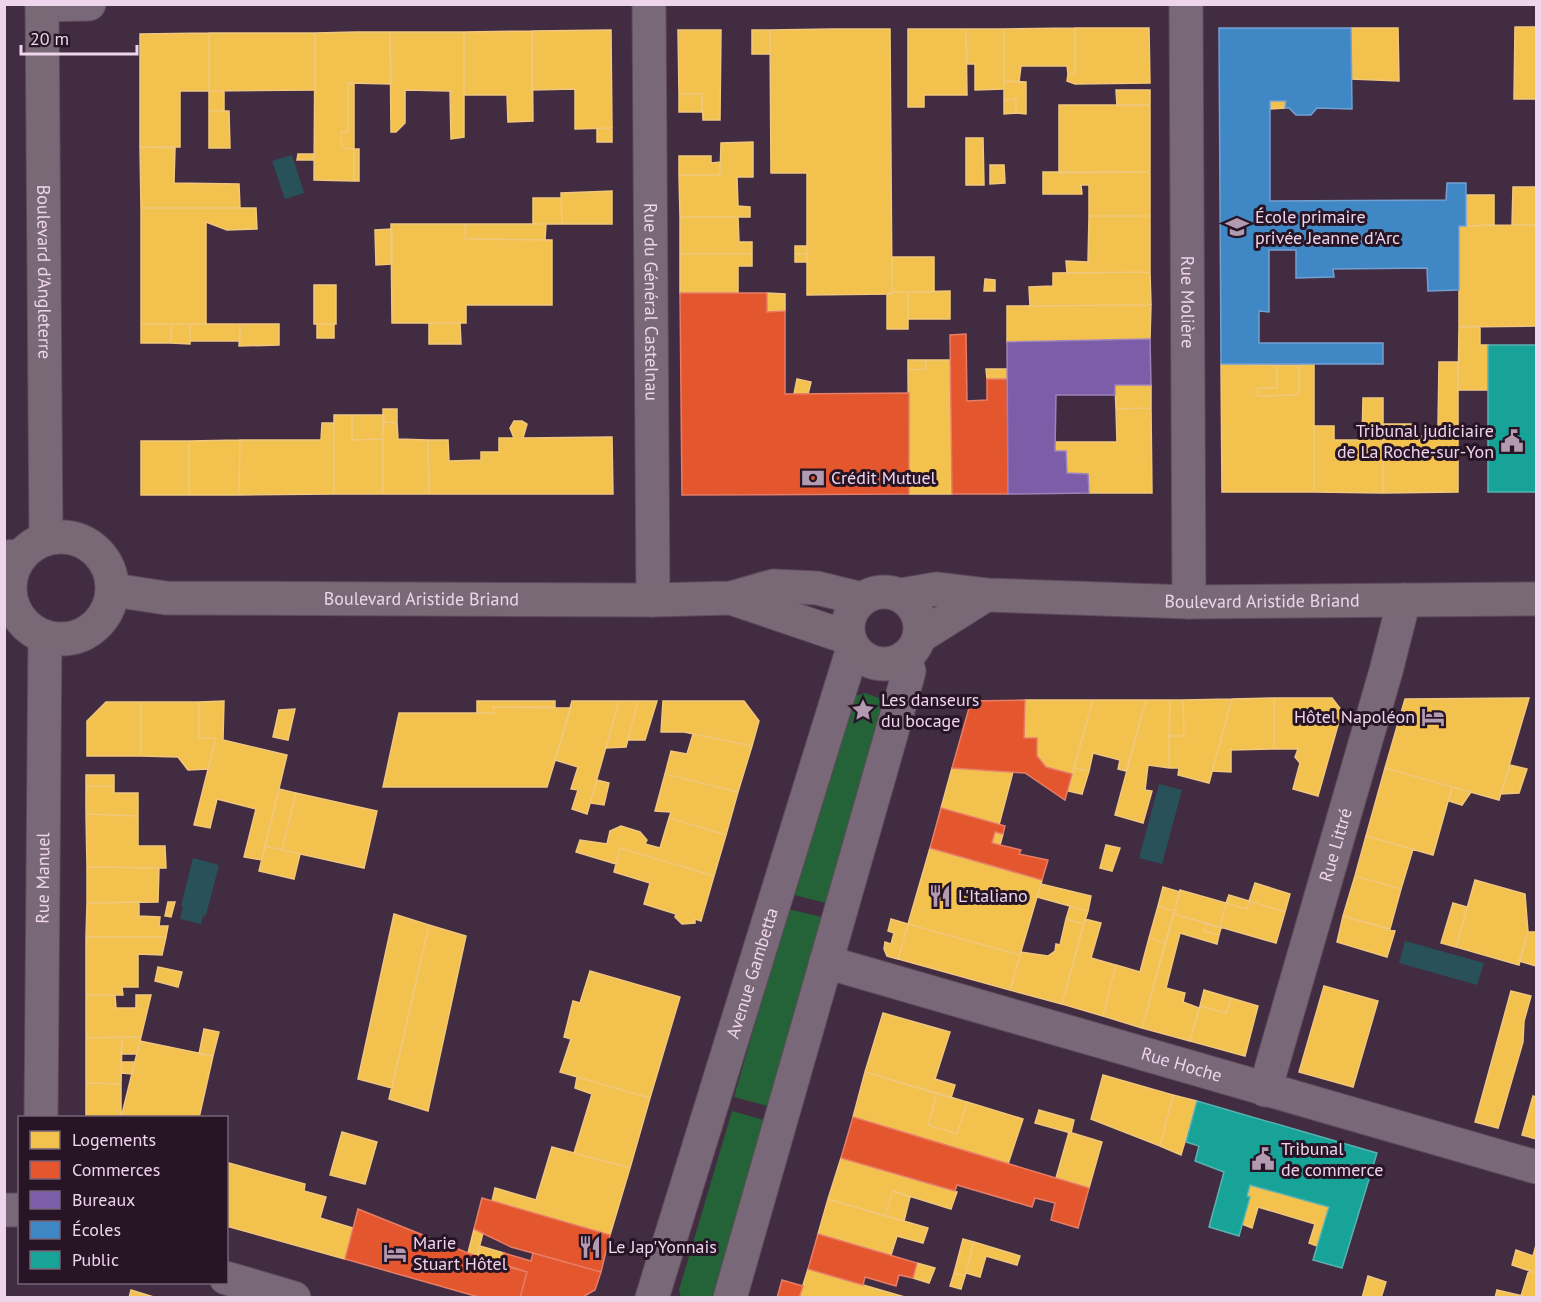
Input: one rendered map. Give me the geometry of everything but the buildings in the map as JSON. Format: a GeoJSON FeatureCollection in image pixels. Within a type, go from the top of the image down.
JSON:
{"type":"FeatureCollection","features":[{"type":"Feature","properties":{"kind":"main road","name":"Boulevard d'Angleterre"},"geometry":{"type":"LineString","coordinates":[[24,551],[42,5]]}},
{"type":"Feature","properties":{"kind":"main road"},"geometry":{"type":"LineString","coordinates":[[70,538],[95,549],[105,561],[111,575],[113,590],[110,604],[94,628],[70,639],[45,638],[26,626],[9,606],[10,581],[24,551],[70,538]]}},
{"type":"Feature","properties":{"kind":"main road","name":"Boulevard Aristide Briand"},"geometry":{"type":"LineString","coordinates":[[113,590],[166,598],[653,600],[731,598],[772,586],[817,588],[862,599]]}},
{"type":"Feature","properties":{"kind":"main road","name":"Boulevard Aristide Briand"},"geometry":{"type":"LineString","coordinates":[[901,595],[936,589],[986,595],[1189,602],[1536,599]]}},
{"type":"Feature","properties":{"kind":"main road"},"geometry":{"type":"LineString","coordinates":[[912,647],[920,625],[917,612],[901,595],[876,592],[862,599],[850,615],[851,643],[872,662],[894,662],[986,595]]}},
{"type":"Feature","properties":{"kind":"main road","name":"Boulevard Aristide Briand"},"geometry":{"type":"LineString","coordinates":[[731,598],[851,643]]}},
{"type":"Feature","properties":{"kind":"street"},"geometry":{"type":"LineString","coordinates":[[42,5],[88,4]]}},
{"type":"Feature","properties":{"kind":"street","name":"Rue du Général Castelnau"},"geometry":{"type":"LineString","coordinates":[[649,4],[653,600]]}},
{"type":"Feature","properties":{"kind":"street","name":"Rue Molière"},"geometry":{"type":"LineString","coordinates":[[1186,4],[1189,602]]}},
{"type":"Feature","properties":{"kind":"street","name":"Rue Littré"},"geometry":{"type":"LineString","coordinates":[[1265,1089],[1386,671],[1404,600]]}},
{"type":"Feature","properties":{"kind":"street","name":"Rue Manuel"},"geometry":{"type":"LineString","coordinates":[[41,1116],[45,638]]}},
{"type":"Feature","properties":{"kind":"street","name":"Avenue Gambetta"},"geometry":{"type":"LineString","coordinates":[[652,1298],[851,643]]}},
{"type":"Feature","properties":{"kind":"street"},"geometry":{"type":"LineString","coordinates":[[730,1298],[909,671],[912,647]]}},
{"type":"Feature","properties":{"kind":"street","name":"Rue Hoche"},"geometry":{"type":"LineString","coordinates":[[826,962],[1536,1167]]}},
{"type":"Feature","properties":{"kind":"street"},"geometry":{"type":"LineString","coordinates":[[228,1279],[294,1298]]}},
{"type":"Feature","properties":{"kind":"green space"},"geometry":{"type":"Polygon","coordinates":[[[865,693],[879,698],[885,710],[830,904],[794,895],[852,697],[865,693]]]}},
{"type":"Feature","properties":{"kind":"green space"},"geometry":{"type":"Polygon","coordinates":[[[788,909],[826,918],[771,1107],[734,1097],[788,909]]]}},
{"type":"Feature","properties":{"kind":"green space"},"geometry":{"type":"Polygon","coordinates":[[[732,1111],[768,1121],[717,1297],[681,1297],[679,1290],[732,1111]]]}},
{"type":"Feature","properties":{"kind":"shaded area"},"geometry":{"type":"Polygon","coordinates":[[[292,155],[304,193],[285,199],[272,161],[292,155]]]}},
{"type":"Feature","properties":{"kind":"shaded area"},"geometry":{"type":"Polygon","coordinates":[[[1159,784],[1182,790],[1162,864],[1139,858],[1159,784]]]}},
{"type":"Feature","properties":{"kind":"shaded area"},"geometry":{"type":"Polygon","coordinates":[[[193,858],[219,865],[206,915],[203,916],[201,924],[180,919],[193,858]]]}},
{"type":"Feature","properties":{"kind":"shaded area"},"geometry":{"type":"Polygon","coordinates":[[[1405,941],[1484,963],[1477,985],[1399,963],[1405,941]]]}},
{"type":"Feature","properties":{"kind":"place","name":"École primaire privée Jeanne d'Arc"},"geometry":{"type":"Point","coordinates":[1237,227]}},
{"type":"Feature","properties":{"kind":"place","name":"Tribunal judiciaire de La Roche-sur-Yon"},"geometry":{"type":"Point","coordinates":[1512,441]}},
{"type":"Feature","properties":{"kind":"place","name":"Crédit Mutuel"},"geometry":{"type":"Point","coordinates":[813,478]}},
{"type":"Feature","properties":{"kind":"place","name":"Les danseurs du bocage"},"geometry":{"type":"Point","coordinates":[863,710]}},
{"type":"Feature","properties":{"kind":"place","name":"Hôtel Napoléon"},"geometry":{"type":"Point","coordinates":[1433,717]}},
{"type":"Feature","properties":{"kind":"place","name":"L'Italiano"},"geometry":{"type":"Point","coordinates":[940,896]}},
{"type":"Feature","properties":{"kind":"place","name":"Tribunal de commerce"},"geometry":{"type":"Point","coordinates":[1263,1159]}},
{"type":"Feature","properties":{"kind":"place","name":"Le Jap'Yonnais"},"geometry":{"type":"Point","coordinates":[590,1247]}},
{"type":"Feature","properties":{"kind":"place","name":"Marie Stuart Hôtel"},"geometry":{"type":"Point","coordinates":[395,1253]}}]}
